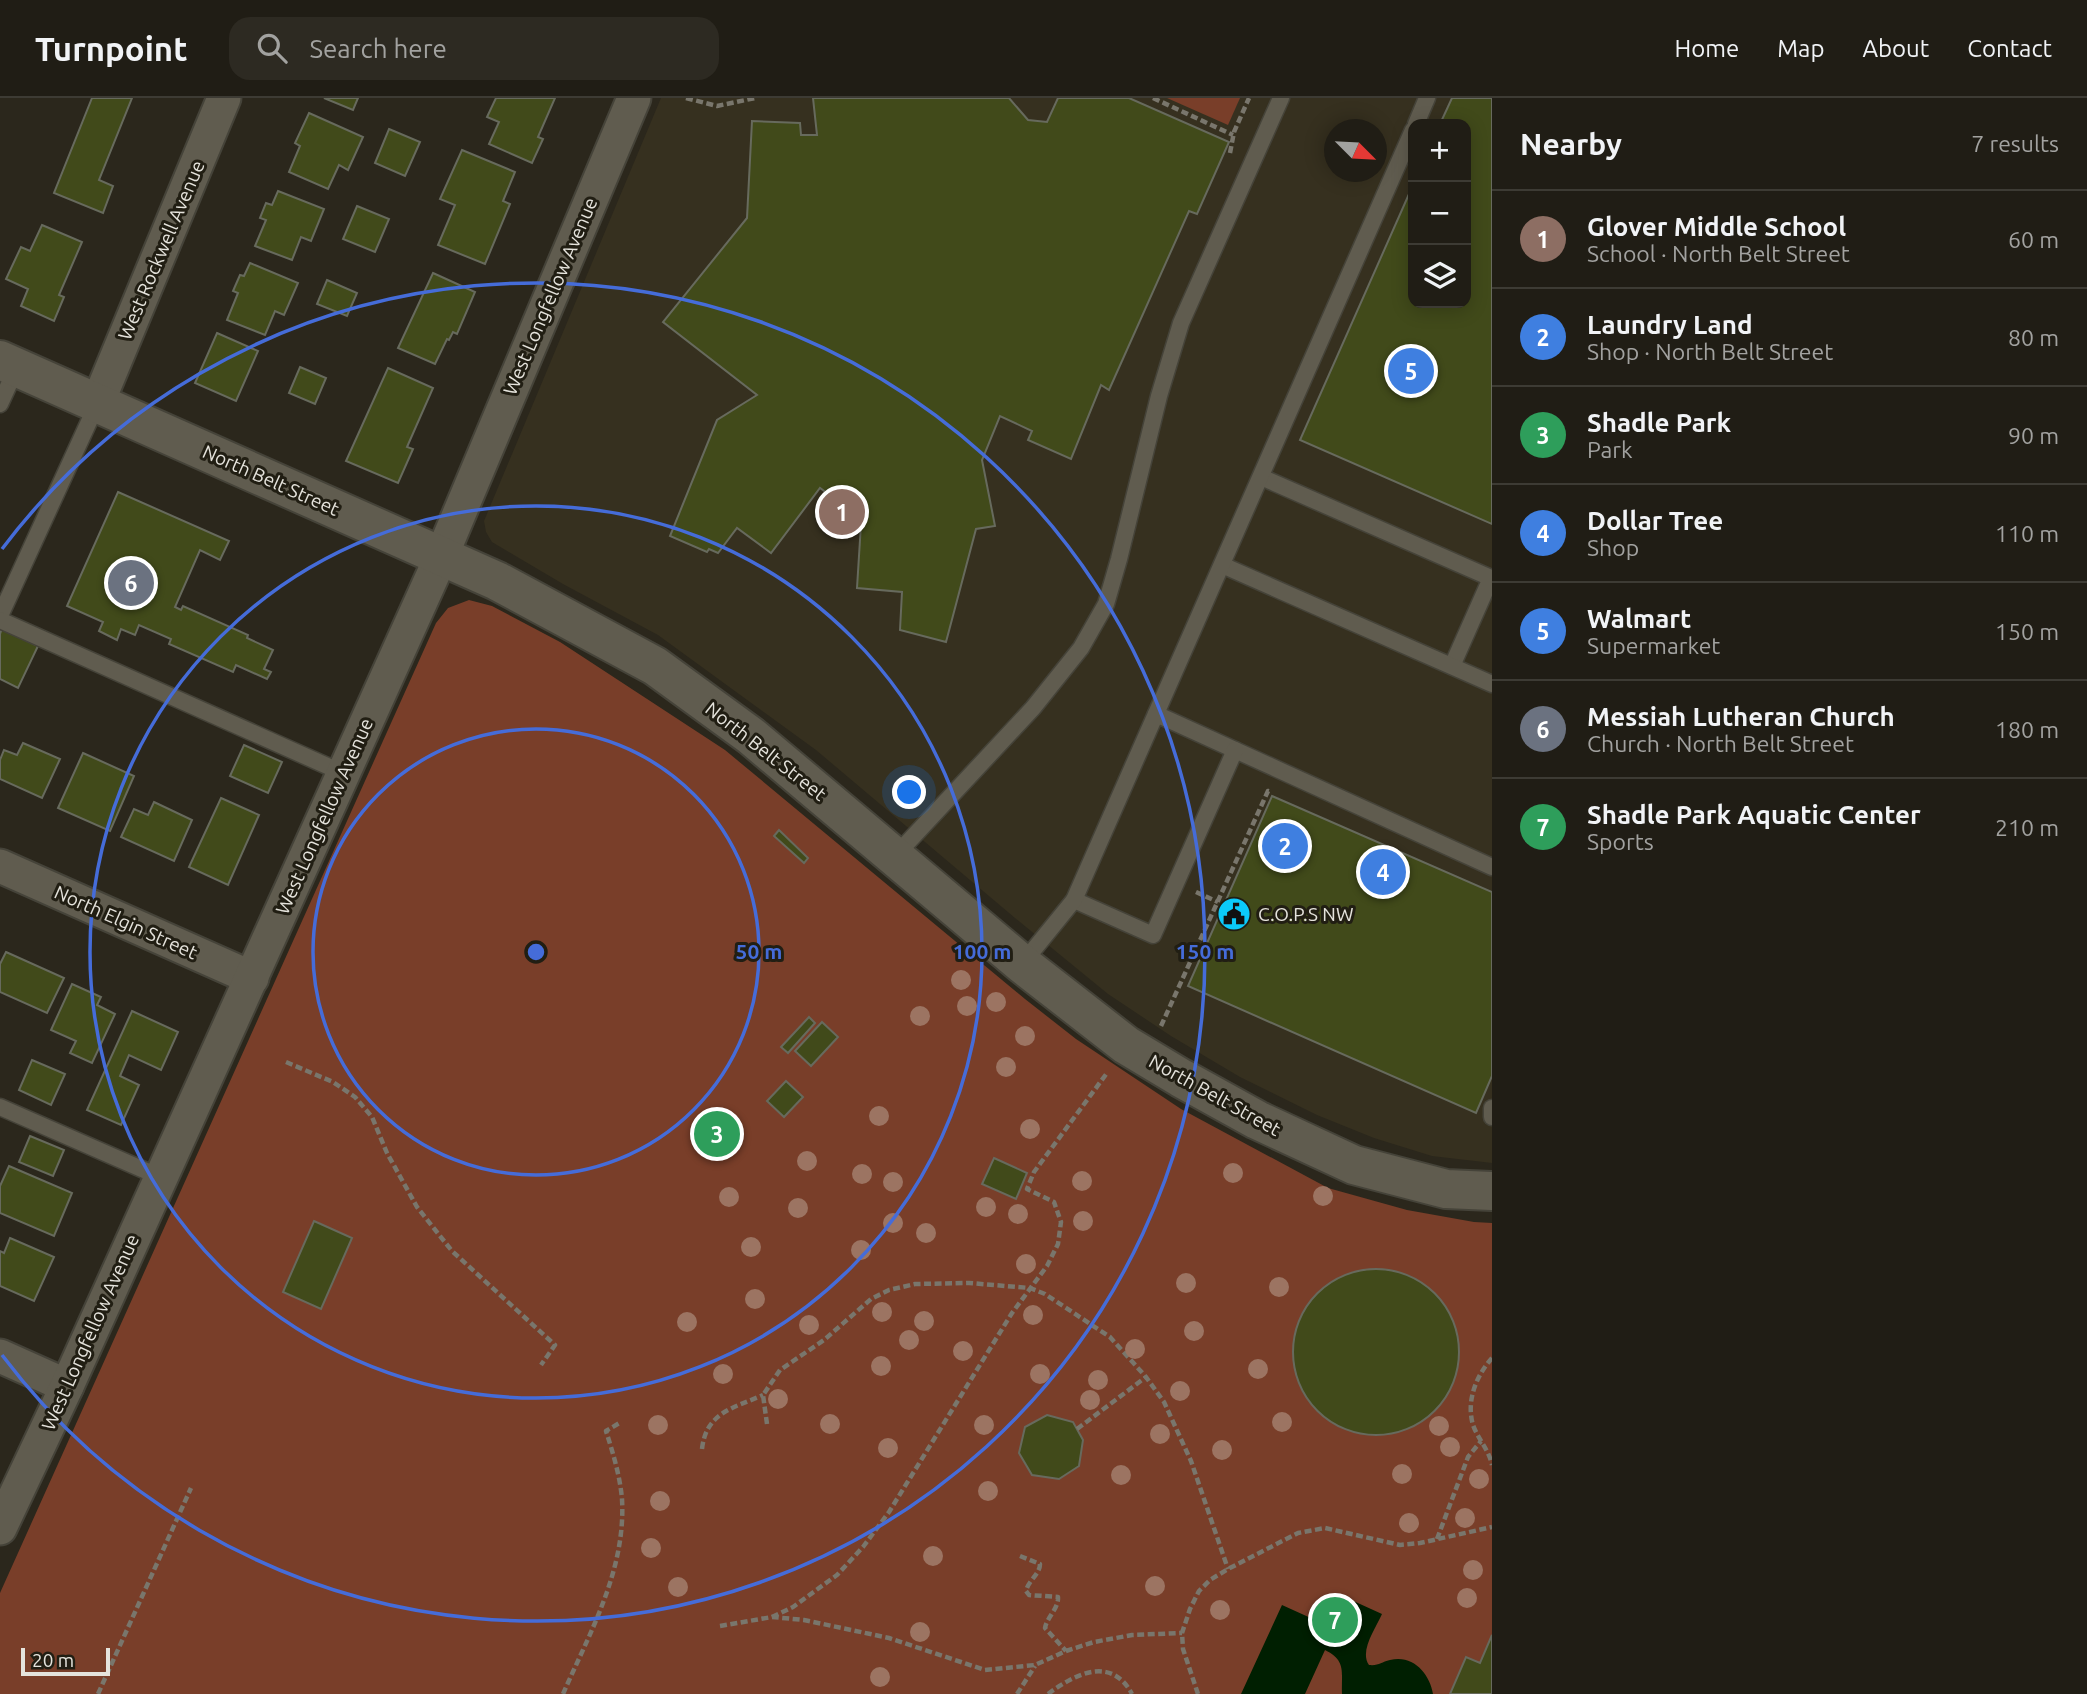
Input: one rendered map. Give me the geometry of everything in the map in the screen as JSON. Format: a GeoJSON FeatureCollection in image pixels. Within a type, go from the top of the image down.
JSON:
{"type":"FeatureCollection","features":[{"type":"Feature","properties":{"kind":"street","name":"West Rockwell Avenue"},"geometry":{"type":"LineString","coordinates":[[98,402],[224,98]]}},
{"type":"Feature","properties":{"kind":"street","name":"West Longfellow Avenue"},"geometry":{"type":"LineString","coordinates":[[0,1528],[67,1386],[441,557],[634,98]]}},
{"type":"Feature","properties":{"kind":"street","name":"North Belt Street"},"geometry":{"type":"LineString","coordinates":[[8,364],[497,580],[655,666],[751,736],[1022,964],[1126,1045],[1257,1121],[1354,1165],[1446,1189],[1492,1191]]}},
{"type":"Feature","properties":{"kind":"street","name":"North Elgin Street"},"geometry":{"type":"LineString","coordinates":[[0,866],[252,978]]}},
{"type":"Feature","properties":{"kind":"street"},"geometry":{"type":"LineString","coordinates":[[0,1356],[67,1386]]}},
{"type":"Feature","properties":{"kind":"lane"},"geometry":{"type":"LineString","coordinates":[[895,856],[1033,708],[1082,648],[1106,604],[1181,323],[1281,98]]}},
{"type":"Feature","properties":{"kind":"lane"},"geometry":{"type":"LineString","coordinates":[[1418,119],[1427,98]]}},
{"type":"Feature","properties":{"kind":"lane"},"geometry":{"type":"LineString","coordinates":[[1022,964],[1074,901],[1408,141]]}},
{"type":"Feature","properties":{"kind":"lane"},"geometry":{"type":"LineString","coordinates":[[0,404],[8,364]]}},
{"type":"Feature","properties":{"kind":"lane"},"geometry":{"type":"LineString","coordinates":[[98,402],[0,618],[343,773]]}},
{"type":"Feature","properties":{"kind":"lane"},"geometry":{"type":"LineString","coordinates":[[1261,477],[1491,578],[1452,666]]}},
{"type":"Feature","properties":{"kind":"lane"},"geometry":{"type":"LineString","coordinates":[[1222,565],[1492,684]]}},
{"type":"Feature","properties":{"kind":"lane"},"geometry":{"type":"LineString","coordinates":[[1156,715],[1492,867]]}},
{"type":"Feature","properties":{"kind":"lane"},"geometry":{"type":"LineString","coordinates":[[1074,901],[1153,935],[1235,750]]}},
{"type":"Feature","properties":{"kind":"lane"},"geometry":{"type":"LineString","coordinates":[[0,1107],[160,1177]]}},
{"type":"Feature","properties":{"kind":"lane"},"geometry":{"type":"LineString","coordinates":[[1492,1108],[1492,1117]]}},
{"type":"Feature","properties":{"kind":"path"},"geometry":{"type":"LineString","coordinates":[[686,98],[717,106],[755,98]]}},
{"type":"Feature","properties":{"kind":"path"},"geometry":{"type":"LineString","coordinates":[[1153,98],[1233,135]]}},
{"type":"Feature","properties":{"kind":"path"},"geometry":{"type":"LineString","coordinates":[[1161,1027],[1268,791],[1280,796]]}},
{"type":"Feature","properties":{"kind":"path"},"geometry":{"type":"LineString","coordinates":[[286,1062],[333,1082],[355,1097],[372,1117],[387,1153],[417,1207],[452,1251],[555,1345],[541,1365]]}},
{"type":"Feature","properties":{"kind":"path"},"geometry":{"type":"LineString","coordinates":[[772,1617],[793,1607],[837,1575],[863,1547],[889,1511],[1012,1313],[1047,1266],[1058,1244],[1060,1222],[1054,1202],[1027,1189],[1034,1172],[1111,1069]]}},
{"type":"Feature","properties":{"kind":"path"},"geometry":{"type":"LineString","coordinates":[[702,1449],[703,1435],[719,1414],[763,1395],[780,1370],[824,1339],[871,1299],[889,1290],[915,1284],[968,1283],[1030,1288],[1056,1301],[1110,1338],[1146,1377],[1164,1402],[1192,1461],[1228,1569]]}},
{"type":"Feature","properties":{"kind":"path"},"geometry":{"type":"LineString","coordinates":[[1492,1358],[1480,1371],[1471,1403],[1473,1424],[1492,1465]]}},
{"type":"Feature","properties":{"kind":"path"},"geometry":{"type":"LineString","coordinates":[[1077,1429],[1146,1377]]}},
{"type":"Feature","properties":{"kind":"path"},"geometry":{"type":"LineString","coordinates":[[763,1395],[767,1424]]}},
{"type":"Feature","properties":{"kind":"path"},"geometry":{"type":"LineString","coordinates":[[562,1694],[608,1592],[616,1564],[622,1500],[617,1466],[606,1431],[621,1422]]}},
{"type":"Feature","properties":{"kind":"path"},"geometry":{"type":"LineString","coordinates":[[1437,1539],[1468,1457],[1482,1441]]}},
{"type":"Feature","properties":{"kind":"path"},"geometry":{"type":"LineString","coordinates":[[98,1694],[191,1488]]}},
{"type":"Feature","properties":{"kind":"path"},"geometry":{"type":"LineString","coordinates":[[1196,1694],[1183,1649],[1182,1633],[1199,1591],[1210,1580],[1228,1569],[1298,1533],[1325,1528],[1400,1545],[1492,1527]]}},
{"type":"Feature","properties":{"kind":"path"},"geometry":{"type":"LineString","coordinates":[[1020,1556],[1041,1564],[1027,1585],[1026,1591],[1029,1595],[1058,1597],[1059,1602],[1045,1628],[1066,1651]]}},
{"type":"Feature","properties":{"kind":"path"},"geometry":{"type":"LineString","coordinates":[[720,1626],[772,1617],[804,1620],[889,1638],[985,1670],[1035,1665],[1094,1642],[1132,1635],[1182,1633]]}},
{"type":"Feature","properties":{"kind":"path"},"geometry":{"type":"LineString","coordinates":[[1017,1694],[1035,1665]]}},
{"type":"Feature","properties":{"kind":"path"},"geometry":{"type":"LineString","coordinates":[[1048,1694],[1073,1676],[1094,1671],[1114,1675],[1126,1683],[1132,1694]]}},
{"type":"Feature","properties":{"kind":"shaded area"},"geometry":{"type":"Polygon","coordinates":[[[661,98],[1492,98],[1492,1163],[1432,1156],[1374,1138],[1317,1115],[1240,1077],[1171,1036],[1108,994],[816,750],[658,635],[492,542],[484,521],[661,98]]]}},
{"type":"Feature","properties":{"kind":"shaded area"},"geometry":{"type":"Polygon","coordinates":[[[1167,98],[1240,98],[1228,125],[1167,98]]]}},
{"type":"Feature","properties":{"kind":"shaded area"},"geometry":{"type":"Polygon","coordinates":[[[469,600],[492,606],[560,642],[725,750],[1025,999],[1076,1039],[1181,1109],[1328,1188],[1407,1210],[1492,1223],[1492,1694],[0,1694],[0,1593],[436,623],[448,608],[469,600]]]}},
{"type":"Feature","properties":{"kind":"shaded area"},"geometry":{"type":"Polygon","coordinates":[[[1349,1599],[1382,1614],[1367,1646],[1366,1659],[1369,1665],[1398,1659],[1413,1663],[1428,1679],[1433,1694],[1342,1694],[1340,1663],[1325,1650],[1305,1694],[1241,1694],[1282,1605],[1335,1629],[1349,1599]]]}},
{"type":"Feature","properties":{"kind":"building"},"geometry":{"type":"Polygon","coordinates":[[[92,98],[132,98],[99,180],[113,186],[103,213],[54,193],[92,98]]]}},
{"type":"Feature","properties":{"kind":"building"},"geometry":{"type":"Polygon","coordinates":[[[324,98],[358,98],[353,110],[324,98]]]}},
{"type":"Feature","properties":{"kind":"building"},"geometry":{"type":"Polygon","coordinates":[[[496,98],[555,98],[538,137],[543,139],[532,163],[489,144],[499,122],[487,117],[496,98]]]}},
{"type":"Feature","properties":{"kind":"building"},"geometry":{"type":"Polygon","coordinates":[[[813,98],[1009,98],[1028,120],[1047,122],[1058,98],[1129,98],[1229,142],[1197,214],[1189,211],[1109,390],[1101,385],[1071,459],[1028,440],[1032,431],[1000,416],[982,460],[995,526],[976,529],[946,642],[900,630],[902,592],[857,588],[862,508],[843,505],[820,488],[771,553],[737,528],[718,553],[709,549],[707,552],[670,536],[717,420],[757,395],[663,322],[747,218],[752,121],[800,123],[801,135],[817,135],[813,98]]]}},
{"type":"Feature","properties":{"kind":"building"},"geometry":{"type":"Polygon","coordinates":[[[1452,98],[1492,98],[1492,524],[1300,440],[1408,196],[1408,308],[1471,308],[1471,119],[1442,119],[1452,98]]]}},
{"type":"Feature","properties":{"kind":"building"},"geometry":{"type":"Polygon","coordinates":[[[309,113],[363,137],[348,170],[339,165],[328,189],[289,172],[300,146],[295,143],[309,113]]]}},
{"type":"Feature","properties":{"kind":"building"},"geometry":{"type":"Polygon","coordinates":[[[389,129],[420,142],[405,176],[375,163],[389,129]]]}},
{"type":"Feature","properties":{"kind":"building"},"geometry":{"type":"Polygon","coordinates":[[[462,150],[515,172],[503,201],[510,204],[485,264],[438,245],[455,205],[440,199],[462,150]]]}},
{"type":"Feature","properties":{"kind":"building"},"geometry":{"type":"Polygon","coordinates":[[[278,191],[324,209],[311,241],[301,237],[292,260],[255,246],[266,220],[260,218],[266,203],[272,205],[278,191]]]}},
{"type":"Feature","properties":{"kind":"building"},"geometry":{"type":"Polygon","coordinates":[[[357,206],[389,219],[375,252],[343,239],[357,206]]]}},
{"type":"Feature","properties":{"kind":"building"},"geometry":{"type":"Polygon","coordinates":[[[42,225],[82,242],[59,295],[64,297],[54,321],[21,306],[28,289],[6,279],[21,247],[30,251],[42,225]]]}},
{"type":"Feature","properties":{"kind":"building"},"geometry":{"type":"Polygon","coordinates":[[[250,263],[298,283],[284,315],[275,311],[265,335],[227,320],[238,293],[233,291],[240,275],[244,276],[250,263]]]}},
{"type":"Feature","properties":{"kind":"building"},"geometry":{"type":"Polygon","coordinates":[[[433,273],[475,292],[457,334],[453,332],[449,340],[447,339],[435,364],[398,348],[433,273]]]}},
{"type":"Feature","properties":{"kind":"building"},"geometry":{"type":"Polygon","coordinates":[[[327,280],[357,293],[347,316],[317,304],[327,280]]]}},
{"type":"Feature","properties":{"kind":"building"},"geometry":{"type":"Polygon","coordinates":[[[217,333],[258,351],[236,401],[195,383],[217,333]]]}},
{"type":"Feature","properties":{"kind":"building"},"geometry":{"type":"Polygon","coordinates":[[[300,367],[326,378],[315,404],[289,393],[300,367]]]}},
{"type":"Feature","properties":{"kind":"building"},"geometry":{"type":"Polygon","coordinates":[[[388,368],[433,388],[407,447],[413,449],[398,483],[346,461],[388,368]]]}},
{"type":"Feature","properties":{"kind":"building"},"geometry":{"type":"Polygon","coordinates":[[[118,492],[229,541],[220,560],[200,550],[175,607],[181,610],[183,606],[248,635],[247,638],[273,650],[264,669],[271,672],[267,679],[236,665],[233,672],[169,644],[171,639],[139,625],[135,635],[121,629],[117,640],[99,631],[103,622],[67,606],[118,492]]]}},
{"type":"Feature","properties":{"kind":"building"},"geometry":{"type":"Polygon","coordinates":[[[2,628],[38,646],[18,688],[0,679],[2,628]]]}},
{"type":"Feature","properties":{"kind":"building"},"geometry":{"type":"Polygon","coordinates":[[[23,743],[60,759],[42,798],[0,779],[0,760],[4,750],[17,755],[23,743]]]}},
{"type":"Feature","properties":{"kind":"building"},"geometry":{"type":"Polygon","coordinates":[[[244,745],[282,762],[268,793],[230,776],[244,745]]]}},
{"type":"Feature","properties":{"kind":"building"},"geometry":{"type":"Polygon","coordinates":[[[83,753],[134,776],[110,831],[58,808],[83,753]]]}},
{"type":"Feature","properties":{"kind":"building"},"geometry":{"type":"Polygon","coordinates":[[[1272,796],[1492,892],[1492,1076],[1476,1113],[1188,986],[1272,796]]]}},
{"type":"Feature","properties":{"kind":"building"},"geometry":{"type":"Polygon","coordinates":[[[221,798],[259,815],[228,885],[189,867],[221,798]]]}},
{"type":"Feature","properties":{"kind":"building"},"geometry":{"type":"Polygon","coordinates":[[[154,802],[192,820],[174,861],[121,837],[134,809],[148,815],[154,802]]]}},
{"type":"Feature","properties":{"kind":"building"},"geometry":{"type":"Polygon","coordinates":[[[779,830],[808,858],[804,863],[774,836],[779,830]]]}},
{"type":"Feature","properties":{"kind":"building"},"geometry":{"type":"Polygon","coordinates":[[[6,952],[64,978],[47,1013],[0,992],[0,964],[6,952]]]}},
{"type":"Feature","properties":{"kind":"building"},"geometry":{"type":"Polygon","coordinates":[[[72,984],[101,997],[97,1005],[115,1014],[92,1063],[70,1053],[76,1041],[51,1030],[72,984]]]}},
{"type":"Feature","properties":{"kind":"building"},"geometry":{"type":"Polygon","coordinates":[[[132,1011],[178,1032],[161,1070],[129,1055],[120,1076],[139,1085],[121,1125],[87,1110],[132,1011]]]}},
{"type":"Feature","properties":{"kind":"building"},"geometry":{"type":"Polygon","coordinates":[[[809,1017],[815,1023],[788,1053],[781,1047],[809,1017]]]}},
{"type":"Feature","properties":{"kind":"building"},"geometry":{"type":"Polygon","coordinates":[[[822,1022],[838,1037],[811,1066],[795,1051],[822,1022]]]}},
{"type":"Feature","properties":{"kind":"building"},"geometry":{"type":"Polygon","coordinates":[[[32,1060],[65,1074],[51,1105],[19,1090],[32,1060]]]}},
{"type":"Feature","properties":{"kind":"building"},"geometry":{"type":"Polygon","coordinates":[[[786,1081],[803,1097],[784,1117],[767,1101],[786,1081]]]}},
{"type":"Feature","properties":{"kind":"building"},"geometry":{"type":"Polygon","coordinates":[[[30,1136],[64,1150],[53,1176],[19,1162],[30,1136]]]}},
{"type":"Feature","properties":{"kind":"building"},"geometry":{"type":"Polygon","coordinates":[[[994,1158],[1027,1173],[1016,1199],[982,1184],[994,1158]]]}},
{"type":"Feature","properties":{"kind":"building"},"geometry":{"type":"Polygon","coordinates":[[[9,1166],[72,1193],[54,1236],[0,1213],[0,1186],[9,1166]]]}},
{"type":"Feature","properties":{"kind":"building"},"geometry":{"type":"Polygon","coordinates":[[[314,1221],[352,1238],[321,1309],[283,1292],[314,1221]]]}},
{"type":"Feature","properties":{"kind":"building"},"geometry":{"type":"Polygon","coordinates":[[[10,1238],[54,1257],[34,1301],[0,1286],[0,1251],[4,1253],[10,1238]]]}},
{"type":"Feature","properties":{"kind":"building"},"geometry":{"type":"Polygon","coordinates":[[[1376,1269],[1408,1275],[1435,1293],[1453,1320],[1459,1352],[1453,1384],[1435,1411],[1408,1429],[1376,1435],[1344,1429],[1317,1411],[1299,1384],[1293,1352],[1299,1320],[1317,1293],[1344,1275],[1376,1269]]]}},
{"type":"Feature","properties":{"kind":"building"},"geometry":{"type":"Polygon","coordinates":[[[1047,1415],[1073,1422],[1083,1440],[1079,1466],[1059,1479],[1032,1475],[1019,1453],[1025,1427],[1047,1415]]]}},
{"type":"Feature","properties":{"kind":"building"},"geometry":{"type":"Polygon","coordinates":[[[1492,1635],[1492,1694],[1450,1694],[1466,1657],[1480,1663],[1492,1635]]]}},
{"type":"Feature","properties":{"kind":"place","name":"Walmart"},"geometry":{"type":"Point","coordinates":[1411,371]}},
{"type":"Feature","properties":{"kind":"place","name":"Glover Middle School"},"geometry":{"type":"Point","coordinates":[842,512]}},
{"type":"Feature","properties":{"kind":"place","name":"Messiah Lutheran Church"},"geometry":{"type":"Point","coordinates":[131,583]}},
{"type":"Feature","properties":{"kind":"place","name":"Laundry Land"},"geometry":{"type":"Point","coordinates":[1285,846]}},
{"type":"Feature","properties":{"kind":"place","name":"Dollar Tree"},"geometry":{"type":"Point","coordinates":[1383,872]}},
{"type":"Feature","properties":{"kind":"place","name":"C.O.P.S NW"},"geometry":{"type":"Point","coordinates":[1234,914]}},
{"type":"Feature","properties":{"kind":"place","name":"Shadle Park"},"geometry":{"type":"Point","coordinates":[717,1134]}},
{"type":"Feature","properties":{"kind":"place","name":"Shadle Park Aquatic Center"},"geometry":{"type":"Point","coordinates":[1335,1620]}}]}
